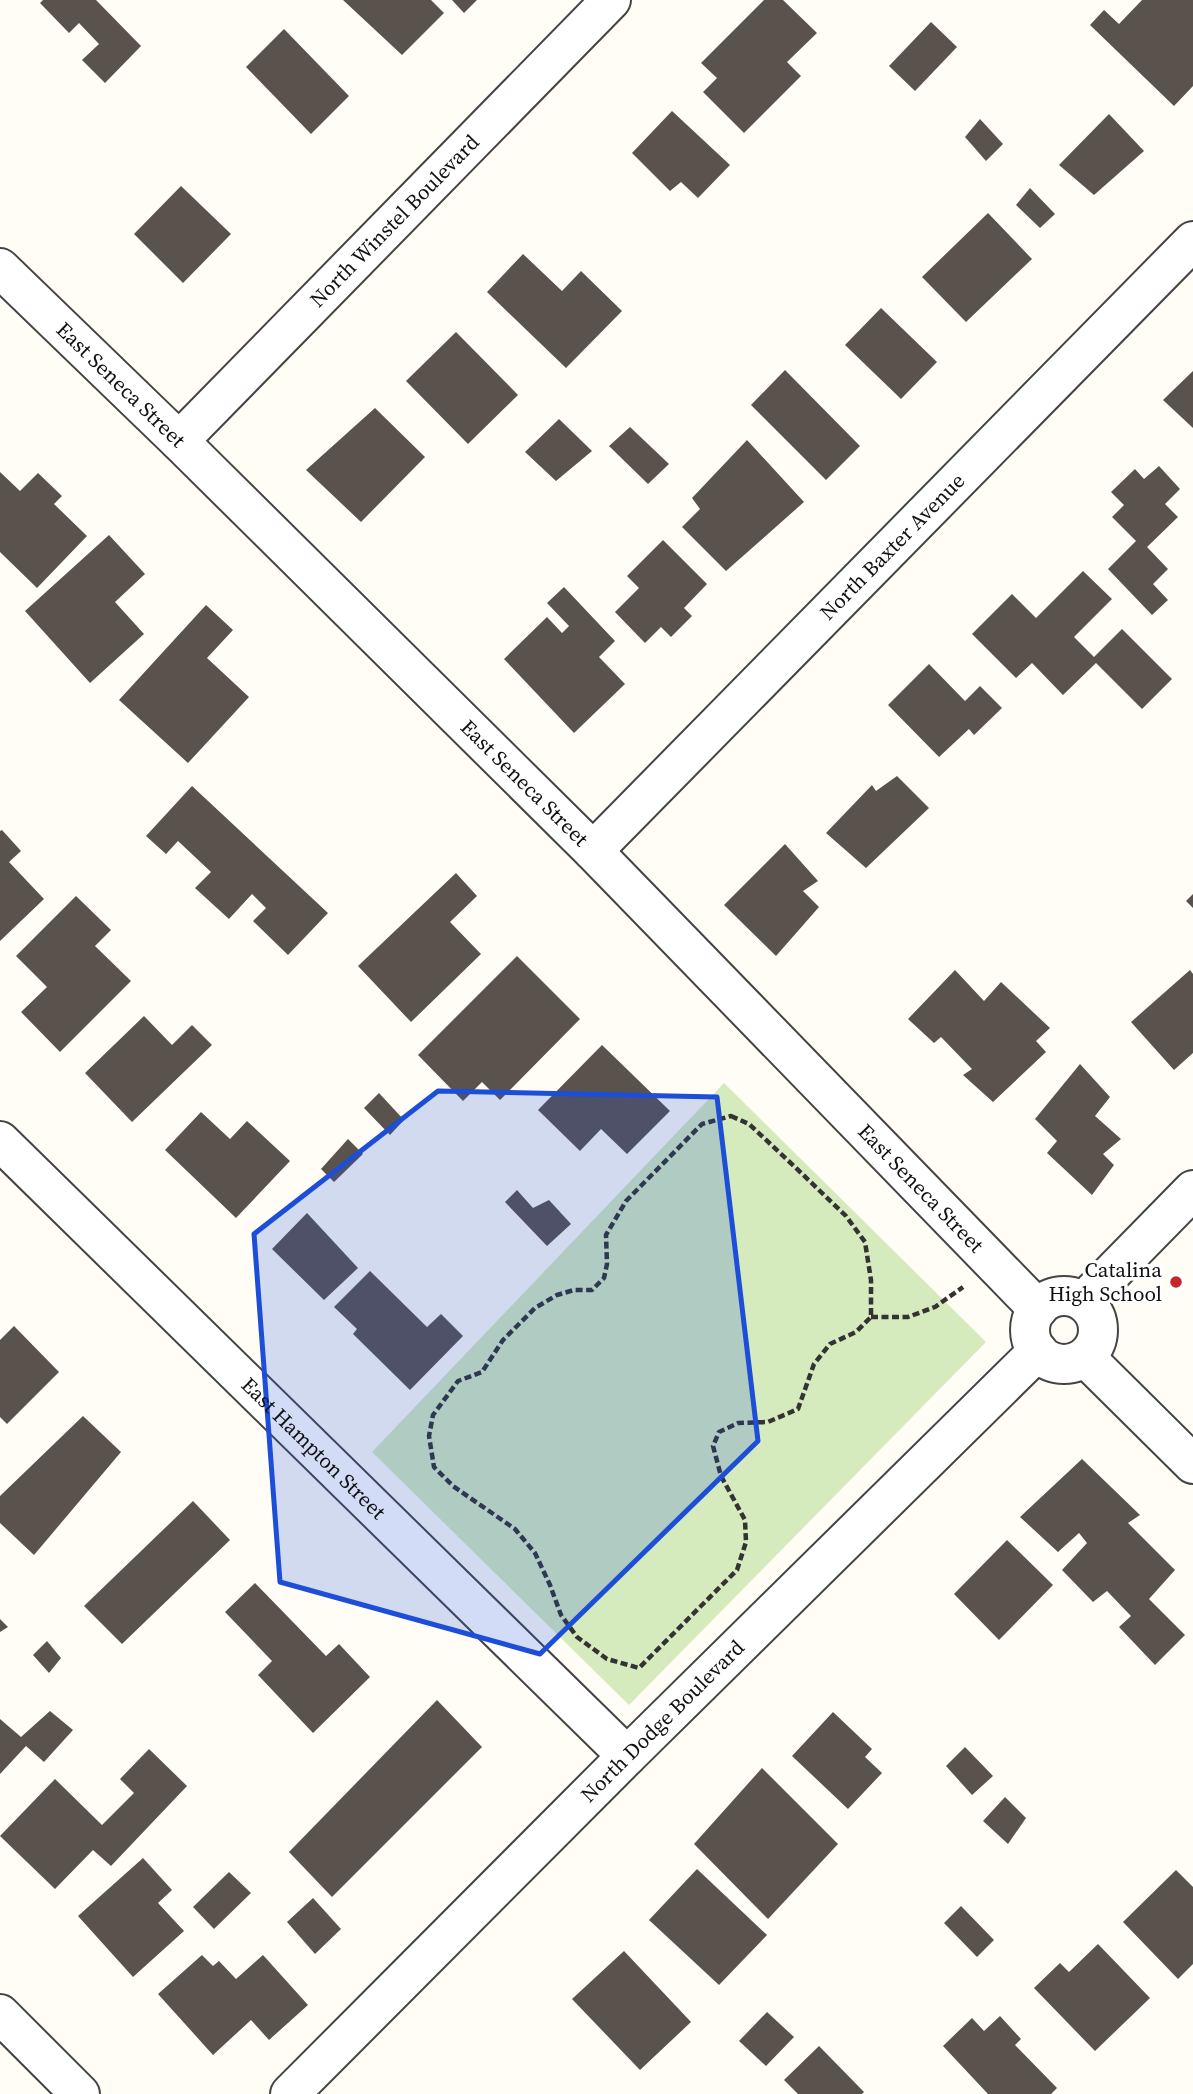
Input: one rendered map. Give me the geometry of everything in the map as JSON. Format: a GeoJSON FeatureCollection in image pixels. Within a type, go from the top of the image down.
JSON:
{"type":"FeatureCollection","features":[{"type":"Feature","properties":{"kind":"street","name":"North Winstel Boulevard"},"geometry":{"type":"LineString","coordinates":[[179,442],[611,0]]}},
{"type":"Feature","properties":{"kind":"street","name":"North Baxter Avenue"},"geometry":{"type":"LineString","coordinates":[[593,851],[1193,241]]}},
{"type":"Feature","properties":{"kind":"street","name":"East Seneca Street"},"geometry":{"type":"LineString","coordinates":[[0,268],[593,851],[1038,1309]]}},
{"type":"Feature","properties":{"kind":"street","name":"East Hampton Street"},"geometry":{"type":"LineString","coordinates":[[0,1141],[628,1756]]}},
{"type":"Feature","properties":{"kind":"street"},"geometry":{"type":"LineString","coordinates":[[1085,1303],[1193,1190]]}},
{"type":"Feature","properties":{"kind":"street"},"geometry":{"type":"LineString","coordinates":[[1061,1296],[1072,1297],[1085,1303],[1096,1318],[1098,1329],[1093,1349],[1085,1357],[1065,1364],[1053,1362],[1038,1352],[1031,1337],[1031,1325],[1038,1309],[1050,1298],[1061,1296]]}},
{"type":"Feature","properties":{"kind":"street","name":"North Dodge Boulevard"},"geometry":{"type":"LineString","coordinates":[[290,2094],[1038,1352]]}},
{"type":"Feature","properties":{"kind":"street"},"geometry":{"type":"LineString","coordinates":[[1085,1357],[1193,1464]]}},
{"type":"Feature","properties":{"kind":"street"},"geometry":{"type":"LineString","coordinates":[[0,2014],[80,2094]]}},
{"type":"Feature","properties":{"kind":"path"},"geometry":{"type":"LineString","coordinates":[[871,1317],[871,1280],[865,1242],[846,1216],[748,1124],[731,1116],[702,1124],[626,1201],[606,1235],[607,1264],[604,1278],[592,1290],[574,1290],[534,1308],[503,1340],[482,1372],[458,1381],[433,1415],[429,1436],[434,1467],[453,1486],[515,1529],[535,1553],[551,1585],[561,1615],[577,1637],[607,1659],[639,1668],[737,1570],[746,1542],[745,1520],[721,1476],[713,1446],[719,1432],[738,1423],[768,1422],[798,1409],[814,1364],[830,1344],[856,1332],[871,1317],[908,1317],[934,1307],[995,1264]]}},
{"type":"Feature","properties":{"kind":"highlighted area"},"geometry":{"type":"Polygon","coordinates":[[[438,1091],[717,1097],[758,1441],[540,1654],[280,1582],[254,1234],[438,1091]]]}},
{"type":"Feature","properties":{"kind":"green space"},"geometry":{"type":"Polygon","coordinates":[[[724,1083],[986,1342],[629,1705],[372,1452],[724,1083]]]}},
{"type":"Feature","properties":{"kind":"building"},"geometry":{"type":"Polygon","coordinates":[[[43,0],[96,0],[141,46],[105,83],[82,60],[99,44],[79,23],[69,33],[40,3],[43,0]]]}},
{"type":"Feature","properties":{"kind":"building"},"geometry":{"type":"Polygon","coordinates":[[[343,0],[431,0],[444,13],[402,55],[343,0]]]}},
{"type":"Feature","properties":{"kind":"building"},"geometry":{"type":"Polygon","coordinates":[[[452,0],[477,0],[464,13],[452,0]]]}},
{"type":"Feature","properties":{"kind":"building"},"geometry":{"type":"Polygon","coordinates":[[[764,0],[783,0],[817,33],[787,62],[801,76],[744,133],[703,92],[717,78],[701,63],[764,0]]]}},
{"type":"Feature","properties":{"kind":"building"},"geometry":{"type":"Polygon","coordinates":[[[1142,0],[1193,0],[1193,86],[1174,106],[1090,25],[1104,10],[1119,24],[1142,0]]]}},
{"type":"Feature","properties":{"kind":"building"},"geometry":{"type":"Polygon","coordinates":[[[931,22],[957,47],[915,91],[889,66],[931,22]]]}},
{"type":"Feature","properties":{"kind":"building"},"geometry":{"type":"Polygon","coordinates":[[[284,29],[349,96],[311,134],[246,67],[284,29]]]}},
{"type":"Feature","properties":{"kind":"building"},"geometry":{"type":"Polygon","coordinates":[[[672,111],[730,165],[698,198],[681,182],[670,191],[632,153],[672,111]]]}},
{"type":"Feature","properties":{"kind":"building"},"geometry":{"type":"Polygon","coordinates":[[[1109,114],[1144,151],[1094,195],[1059,165],[1109,114]]]}},
{"type":"Feature","properties":{"kind":"building"},"geometry":{"type":"Polygon","coordinates":[[[980,119],[1003,144],[986,161],[965,137],[980,119]]]}},
{"type":"Feature","properties":{"kind":"building"},"geometry":{"type":"Polygon","coordinates":[[[181,186],[231,234],[183,283],[134,234],[181,186]]]}},
{"type":"Feature","properties":{"kind":"building"},"geometry":{"type":"Polygon","coordinates":[[[1030,188],[1055,214],[1040,228],[1016,205],[1030,188]]]}},
{"type":"Feature","properties":{"kind":"building"},"geometry":{"type":"Polygon","coordinates":[[[988,213],[1032,259],[966,322],[922,277],[988,213]]]}},
{"type":"Feature","properties":{"kind":"building"},"geometry":{"type":"Polygon","coordinates":[[[523,254],[562,291],[581,271],[622,311],[566,368],[487,292],[523,254]]]}},
{"type":"Feature","properties":{"kind":"building"},"geometry":{"type":"Polygon","coordinates":[[[881,308],[937,362],[901,399],[845,345],[881,308]]]}},
{"type":"Feature","properties":{"kind":"building"},"geometry":{"type":"Polygon","coordinates":[[[456,332],[518,395],[468,444],[406,381],[456,332]]]}},
{"type":"Feature","properties":{"kind":"building"},"geometry":{"type":"Polygon","coordinates":[[[785,370],[860,446],[826,480],[751,405],[785,370]]]}},
{"type":"Feature","properties":{"kind":"building"},"geometry":{"type":"Polygon","coordinates":[[[1193,371],[1193,428],[1163,400],[1193,371]]]}},
{"type":"Feature","properties":{"kind":"building"},"geometry":{"type":"Polygon","coordinates":[[[375,408],[425,457],[361,522],[306,470],[375,408]]]}},
{"type":"Feature","properties":{"kind":"building"},"geometry":{"type":"Polygon","coordinates":[[[559,419],[592,451],[556,481],[525,452],[559,419]]]}},
{"type":"Feature","properties":{"kind":"building"},"geometry":{"type":"Polygon","coordinates":[[[630,427],[669,464],[648,484],[609,446],[630,427]]]}},
{"type":"Feature","properties":{"kind":"building"},"geometry":{"type":"Polygon","coordinates":[[[747,440],[804,502],[726,571],[682,527],[700,509],[692,498],[747,440]]]}},
{"type":"Feature","properties":{"kind":"building"},"geometry":{"type":"Polygon","coordinates":[[[1159,466],[1180,489],[1165,504],[1178,517],[1147,547],[1168,569],[1153,584],[1168,600],[1152,615],[1108,569],[1136,541],[1112,517],[1124,505],[1111,492],[1135,469],[1144,479],[1159,466]]]}},
{"type":"Feature","properties":{"kind":"building"},"geometry":{"type":"Polygon","coordinates":[[[0,472],[20,491],[38,473],[62,496],[54,504],[87,536],[37,588],[0,552],[0,472]]]}},
{"type":"Feature","properties":{"kind":"building"},"geometry":{"type":"Polygon","coordinates":[[[109,535],[145,574],[115,602],[144,634],[90,683],[25,611],[109,535]]]}},
{"type":"Feature","properties":{"kind":"building"},"geometry":{"type":"Polygon","coordinates":[[[663,540],[707,584],[684,608],[692,616],[671,637],[661,627],[645,643],[615,612],[639,588],[627,576],[663,540]]]}},
{"type":"Feature","properties":{"kind":"building"},"geometry":{"type":"Polygon","coordinates":[[[1083,571],[1112,599],[1074,637],[1094,657],[1122,629],[1172,679],[1142,709],[1096,663],[1063,695],[1032,663],[1016,678],[972,634],[1012,594],[1036,618],[1083,571]]]}},
{"type":"Feature","properties":{"kind":"building"},"geometry":{"type":"Polygon","coordinates":[[[564,587],[615,641],[599,657],[625,684],[574,733],[504,659],[547,617],[562,633],[569,626],[547,603],[564,587]]]}},
{"type":"Feature","properties":{"kind":"building"},"geometry":{"type":"Polygon","coordinates":[[[206,605],[233,630],[207,658],[249,697],[188,763],[119,700],[206,605]]]}},
{"type":"Feature","properties":{"kind":"building"},"geometry":{"type":"Polygon","coordinates":[[[929,664],[965,701],[980,686],[1002,708],[974,735],[969,729],[939,757],[888,705],[929,664]]]}},
{"type":"Feature","properties":{"kind":"building"},"geometry":{"type":"Polygon","coordinates":[[[897,776],[929,808],[866,868],[826,833],[872,785],[876,791],[897,776]]]}},
{"type":"Feature","properties":{"kind":"building"},"geometry":{"type":"Polygon","coordinates":[[[192,786],[328,913],[288,955],[253,921],[266,908],[252,894],[229,919],[195,888],[211,872],[178,841],[166,854],[146,836],[192,786]]]}},
{"type":"Feature","properties":{"kind":"building"},"geometry":{"type":"Polygon","coordinates":[[[2,830],[21,851],[9,862],[44,899],[0,941],[0,831],[2,830]]]}},
{"type":"Feature","properties":{"kind":"building"},"geometry":{"type":"Polygon","coordinates":[[[785,844],[818,881],[803,891],[819,907],[776,956],[724,905],[785,844]]]}},
{"type":"Feature","properties":{"kind":"building"},"geometry":{"type":"Polygon","coordinates":[[[456,873],[477,896],[450,922],[481,954],[411,1022],[358,966],[456,873]]]}},
{"type":"Feature","properties":{"kind":"building"},"geometry":{"type":"Polygon","coordinates":[[[1193,894],[1193,908],[1186,901],[1193,894]]]}},
{"type":"Feature","properties":{"kind":"building"},"geometry":{"type":"Polygon","coordinates":[[[76,896],[111,930],[95,946],[131,981],[60,1052],[21,1012],[47,987],[16,956],[76,896]]]}},
{"type":"Feature","properties":{"kind":"building"},"geometry":{"type":"Polygon","coordinates":[[[517,956],[580,1019],[500,1100],[482,1082],[463,1101],[418,1055],[517,956]]]}},
{"type":"Feature","properties":{"kind":"building"},"geometry":{"type":"Polygon","coordinates":[[[955,970],[984,1001],[1001,982],[1050,1028],[1036,1041],[1046,1052],[993,1102],[963,1075],[972,1069],[941,1037],[934,1043],[908,1019],[955,970]]]}},
{"type":"Feature","properties":{"kind":"building"},"geometry":{"type":"Polygon","coordinates":[[[1190,970],[1193,974],[1193,1053],[1174,1070],[1131,1022],[1190,970]]]}},
{"type":"Feature","properties":{"kind":"building"},"geometry":{"type":"Polygon","coordinates":[[[144,1016],[172,1045],[192,1025],[212,1045],[132,1122],[85,1073],[144,1016]]]}},
{"type":"Feature","properties":{"kind":"building"},"geometry":{"type":"Polygon","coordinates":[[[602,1045],[670,1111],[627,1154],[601,1129],[580,1151],[538,1110],[602,1045]]]}},
{"type":"Feature","properties":{"kind":"building"},"geometry":{"type":"Polygon","coordinates":[[[1080,1064],[1110,1097],[1095,1116],[1121,1139],[1103,1154],[1114,1165],[1092,1195],[1047,1153],[1057,1141],[1035,1119],[1080,1064]]]}},
{"type":"Feature","properties":{"kind":"building"},"geometry":{"type":"Polygon","coordinates":[[[379,1093],[404,1120],[390,1135],[364,1108],[379,1093]]]}},
{"type":"Feature","properties":{"kind":"building"},"geometry":{"type":"Polygon","coordinates":[[[201,1112],[230,1139],[247,1121],[290,1161],[236,1218],[165,1150],[201,1112]]]}},
{"type":"Feature","properties":{"kind":"building"},"geometry":{"type":"Polygon","coordinates":[[[348,1139],[363,1154],[334,1182],[321,1169],[348,1139]]]}},
{"type":"Feature","properties":{"kind":"building"},"geometry":{"type":"Polygon","coordinates":[[[517,1190],[533,1208],[549,1200],[571,1224],[547,1246],[505,1202],[517,1190]]]}},
{"type":"Feature","properties":{"kind":"building"},"geometry":{"type":"Polygon","coordinates":[[[307,1213],[358,1268],[324,1300],[272,1249],[307,1213]]]}},
{"type":"Feature","properties":{"kind":"building"},"geometry":{"type":"Polygon","coordinates":[[[370,1271],[427,1327],[441,1314],[463,1336],[410,1390],[353,1334],[357,1329],[334,1307],[370,1271]]]}},
{"type":"Feature","properties":{"kind":"building"},"geometry":{"type":"Polygon","coordinates":[[[14,1326],[59,1372],[7,1424],[0,1417],[0,1340],[14,1326]]]}},
{"type":"Feature","properties":{"kind":"building"},"geometry":{"type":"Polygon","coordinates":[[[83,1416],[121,1452],[34,1555],[0,1523],[0,1496],[83,1416]]]}},
{"type":"Feature","properties":{"kind":"building"},"geometry":{"type":"Polygon","coordinates":[[[1082,1459],[1140,1515],[1128,1523],[1175,1570],[1149,1599],[1185,1635],[1155,1665],[1119,1627],[1131,1616],[1107,1591],[1093,1602],[1062,1570],[1087,1543],[1079,1533],[1058,1552],[1020,1517],[1082,1459]]]}},
{"type":"Feature","properties":{"kind":"building"},"geometry":{"type":"Polygon","coordinates":[[[193,1501],[230,1540],[122,1644],[84,1606],[193,1501]]]}},
{"type":"Feature","properties":{"kind":"building"},"geometry":{"type":"Polygon","coordinates":[[[1007,1540],[1053,1585],[999,1640],[954,1594],[1007,1540]]]}},
{"type":"Feature","properties":{"kind":"building"},"geometry":{"type":"Polygon","coordinates":[[[255,1583],[326,1656],[339,1644],[370,1677],[313,1733],[258,1675],[272,1661],[225,1612],[255,1583]]]}},
{"type":"Feature","properties":{"kind":"building"},"geometry":{"type":"Polygon","coordinates":[[[0,1619],[8,1627],[0,1632],[0,1619]]]}},
{"type":"Feature","properties":{"kind":"building"},"geometry":{"type":"Polygon","coordinates":[[[47,1641],[61,1658],[49,1673],[33,1655],[47,1641]]]}},
{"type":"Feature","properties":{"kind":"building"},"geometry":{"type":"Polygon","coordinates":[[[437,1700],[482,1747],[332,1897],[289,1852],[437,1700]]]}},
{"type":"Feature","properties":{"kind":"building"},"geometry":{"type":"Polygon","coordinates":[[[50,1711],[73,1730],[44,1762],[26,1746],[0,1774],[0,1719],[21,1737],[50,1711]]]}},
{"type":"Feature","properties":{"kind":"building"},"geometry":{"type":"Polygon","coordinates":[[[833,1712],[872,1749],[865,1757],[882,1773],[848,1809],[792,1756],[833,1712]]]}},
{"type":"Feature","properties":{"kind":"building"},"geometry":{"type":"Polygon","coordinates":[[[965,1747],[993,1776],[972,1795],[946,1766],[965,1747]]]}},
{"type":"Feature","properties":{"kind":"building"},"geometry":{"type":"Polygon","coordinates":[[[149,1749],[187,1786],[111,1866],[93,1850],[55,1889],[0,1836],[55,1779],[102,1825],[134,1793],[120,1779],[149,1749]]]}},
{"type":"Feature","properties":{"kind":"building"},"geometry":{"type":"Polygon","coordinates":[[[762,1768],[838,1844],[768,1919],[694,1844],[762,1768]]]}},
{"type":"Feature","properties":{"kind":"building"},"geometry":{"type":"Polygon","coordinates":[[[1005,1797],[1026,1818],[1008,1844],[983,1821],[1005,1797]]]}},
{"type":"Feature","properties":{"kind":"building"},"geometry":{"type":"Polygon","coordinates":[[[143,1858],[172,1890],[158,1903],[184,1931],[133,1977],[78,1916],[143,1858]]]}},
{"type":"Feature","properties":{"kind":"building"},"geometry":{"type":"Polygon","coordinates":[[[697,1869],[767,1935],[719,1985],[649,1920],[697,1869]]]}},
{"type":"Feature","properties":{"kind":"building"},"geometry":{"type":"Polygon","coordinates":[[[1176,1870],[1193,1887],[1193,1964],[1178,1979],[1123,1922],[1176,1870]]]}},
{"type":"Feature","properties":{"kind":"building"},"geometry":{"type":"Polygon","coordinates":[[[229,1872],[251,1893],[214,1929],[193,1907],[229,1872]]]}},
{"type":"Feature","properties":{"kind":"building"},"geometry":{"type":"Polygon","coordinates":[[[313,1898],[341,1929],[315,1954],[287,1922],[313,1898]]]}},
{"type":"Feature","properties":{"kind":"building"},"geometry":{"type":"Polygon","coordinates":[[[961,1906],[994,1940],[977,1957],[944,1923],[961,1906]]]}},
{"type":"Feature","properties":{"kind":"building"},"geometry":{"type":"Polygon","coordinates":[[[1098,1944],[1150,1998],[1095,2051],[1034,1988],[1060,1963],[1069,1972],[1098,1944]]]}},
{"type":"Feature","properties":{"kind":"building"},"geometry":{"type":"Polygon","coordinates":[[[624,1951],[691,2022],[640,2070],[572,1999],[624,1951]]]}},
{"type":"Feature","properties":{"kind":"building"},"geometry":{"type":"Polygon","coordinates":[[[202,1955],[213,1966],[219,1961],[236,1979],[263,1955],[308,2005],[269,2040],[251,2020],[213,2055],[158,1994],[202,1955]]]}},
{"type":"Feature","properties":{"kind":"building"},"geometry":{"type":"Polygon","coordinates":[[[767,2012],[794,2037],[766,2066],[739,2041],[767,2012]]]}},
{"type":"Feature","properties":{"kind":"building"},"geometry":{"type":"Polygon","coordinates":[[[1000,2016],[1021,2039],[1015,2045],[1057,2088],[1051,2094],[988,2094],[943,2046],[972,2018],[984,2031],[1000,2016]]]}},
{"type":"Feature","properties":{"kind":"building"},"geometry":{"type":"Polygon","coordinates":[[[819,2046],[864,2092],[862,2094],[798,2094],[784,2080],[819,2046]]]}},
{"type":"Feature","properties":{"kind":"place","name":"Catalina High School"},"geometry":{"type":"Point","coordinates":[1176,1282]}}]}
